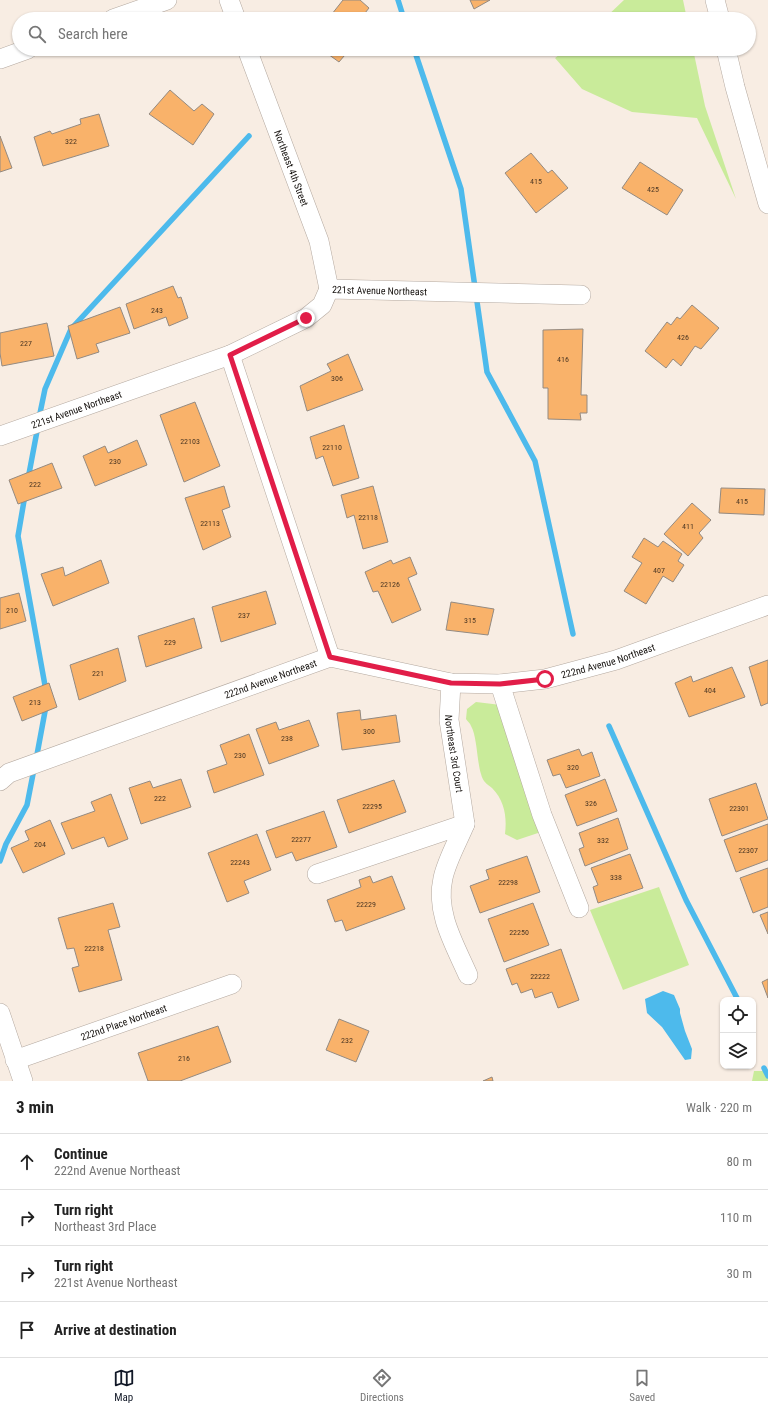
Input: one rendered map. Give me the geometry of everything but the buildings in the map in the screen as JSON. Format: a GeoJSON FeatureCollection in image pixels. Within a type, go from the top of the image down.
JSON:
{"type":"FeatureCollection","features":[{"type":"Feature","properties":{"kind":"street"},"geometry":{"type":"LineString","coordinates":[[133,12],[167,0]]}},
{"type":"Feature","properties":{"kind":"street"},"geometry":{"type":"LineString","coordinates":[[229,0],[233,12]]}},
{"type":"Feature","properties":{"kind":"street"},"geometry":{"type":"LineString","coordinates":[[715,0],[718,12]]}},
{"type":"Feature","properties":{"kind":"street"},"geometry":{"type":"LineString","coordinates":[[0,59],[12,55]]}},
{"type":"Feature","properties":{"kind":"street","name":"Northeast 4th Street"},"geometry":{"type":"LineString","coordinates":[[250,56],[320,241],[329,289]]}},
{"type":"Feature","properties":{"kind":"street"},"geometry":{"type":"LineString","coordinates":[[728,56],[768,204]]}},
{"type":"Feature","properties":{"kind":"street","name":"221st Avenue Northeast"},"geometry":{"type":"LineString","coordinates":[[0,436],[230,355],[306,318],[322,305],[329,289],[581,296]]}},
{"type":"Feature","properties":{"kind":"street"},"geometry":{"type":"LineString","coordinates":[[230,355],[330,657]]}},
{"type":"Feature","properties":{"kind":"street","name":"222nd Avenue Northeast"},"geometry":{"type":"LineString","coordinates":[[5,777],[330,657],[451,683],[500,684],[545,679],[616,660],[768,605]]}},
{"type":"Feature","properties":{"kind":"street","name":"Northeast 3rd Court"},"geometry":{"type":"LineString","coordinates":[[451,683],[449,720],[465,824]]}},
{"type":"Feature","properties":{"kind":"street"},"geometry":{"type":"LineString","coordinates":[[500,684],[542,816],[579,908]]}},
{"type":"Feature","properties":{"kind":"street"},"geometry":{"type":"LineString","coordinates":[[317,874],[465,824]]}},
{"type":"Feature","properties":{"kind":"street"},"geometry":{"type":"LineString","coordinates":[[465,824],[443,878],[442,894],[445,921],[468,975]]}},
{"type":"Feature","properties":{"kind":"street","name":"222nd Place Northeast"},"geometry":{"type":"LineString","coordinates":[[15,1060],[232,984]]}},
{"type":"Feature","properties":{"kind":"street"},"geometry":{"type":"LineString","coordinates":[[0,1013],[23,1081]]}},
{"type":"Feature","properties":{"kind":"green space"},"geometry":{"type":"Polygon","coordinates":[[[624,0],[683,0],[686,12],[611,12],[624,0]]]}},
{"type":"Feature","properties":{"kind":"green space"},"geometry":{"type":"Polygon","coordinates":[[[558,56],[694,56],[705,106],[736,199],[697,118],[632,112],[582,89],[555,58],[558,56]]]}},
{"type":"Feature","properties":{"kind":"green space"},"geometry":{"type":"Polygon","coordinates":[[[476,702],[501,705],[544,831],[517,840],[505,834],[506,822],[500,798],[482,777],[475,736],[471,725],[466,719],[467,709],[476,702]]]}},
{"type":"Feature","properties":{"kind":"green space"},"geometry":{"type":"Polygon","coordinates":[[[659,887],[689,965],[623,990],[590,910],[659,887]]]}},
{"type":"Feature","properties":{"kind":"green space"},"geometry":{"type":"Polygon","coordinates":[[[754,1071],[768,1071],[768,1081],[752,1081],[754,1071]]]}},
{"type":"Feature","properties":{"kind":"water"},"geometry":{"type":"Polygon","coordinates":[[[663,991],[674,995],[680,1009],[685,1031],[692,1049],[691,1059],[685,1060],[662,1027],[647,1013],[645,999],[663,991]]]}},
{"type":"Feature","properties":{"kind":"waterway"},"geometry":{"type":"LineString","coordinates":[[398,0],[402,12]]}},
{"type":"Feature","properties":{"kind":"waterway"},"geometry":{"type":"LineString","coordinates":[[416,56],[461,189],[487,372],[535,461],[573,634]]}},
{"type":"Feature","properties":{"kind":"waterway"},"geometry":{"type":"LineString","coordinates":[[39,418],[45,389],[71,329],[249,136]]}},
{"type":"Feature","properties":{"kind":"waterway"},"geometry":{"type":"LineString","coordinates":[[28,479],[38,426]]}},
{"type":"Feature","properties":{"kind":"waterway"},"geometry":{"type":"LineString","coordinates":[[25,495],[18,536],[46,691]]}},
{"type":"Feature","properties":{"kind":"waterway"},"geometry":{"type":"LineString","coordinates":[[36,760],[46,706]]}},
{"type":"Feature","properties":{"kind":"waterway"},"geometry":{"type":"LineString","coordinates":[[609,726],[686,900],[736,997]]}},
{"type":"Feature","properties":{"kind":"waterway"},"geometry":{"type":"LineString","coordinates":[[0,861],[6,844],[27,805],[34,769]]}},
{"type":"Feature","properties":{"kind":"waterway"},"geometry":{"type":"LineString","coordinates":[[764,1068],[768,1076]]}},
{"type":"Feature","properties":{"kind":"route"},"geometry":{"type":"LineString","coordinates":[[306,318],[230,355],[330,657],[451,683],[500,684],[545,679]]}}]}
